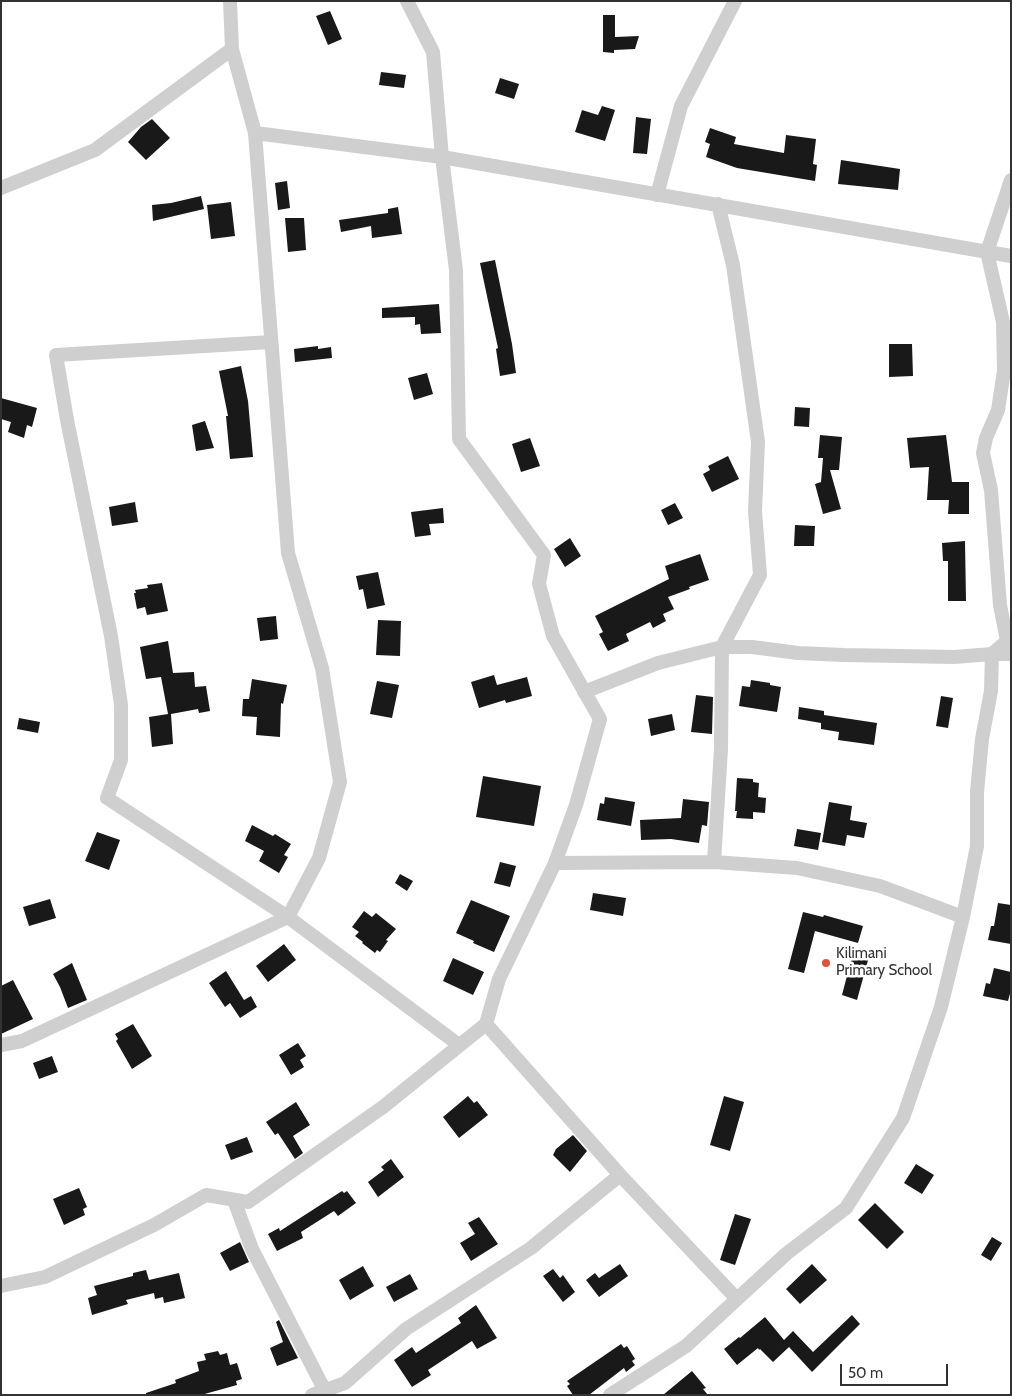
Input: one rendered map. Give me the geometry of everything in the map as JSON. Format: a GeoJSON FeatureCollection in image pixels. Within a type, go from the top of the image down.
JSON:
{"type":"FeatureCollection","features":[{"type":"Feature","properties":{"kind":"street"},"geometry":{"type":"LineString","coordinates":[[1,1286],[45,1278],[154,1224],[206,1195],[248,1202],[383,1107],[486,1024],[499,979],[555,863],[576,805],[600,719],[553,636],[539,584],[544,554],[460,439],[456,270],[442,157],[433,52],[408,1]]}},
{"type":"Feature","properties":{"kind":"street"},"geometry":{"type":"LineString","coordinates":[[657,195],[681,106],[735,1]]}},
{"type":"Feature","properties":{"kind":"street"},"geometry":{"type":"LineString","coordinates":[[1,1045],[22,1041],[288,918],[319,858],[340,782],[322,668],[288,553],[255,133],[232,49],[232,4]]}},
{"type":"Feature","properties":{"kind":"street"},"geometry":{"type":"LineString","coordinates":[[1,188],[95,150],[232,49]]}},
{"type":"Feature","properties":{"kind":"street"},"geometry":{"type":"LineString","coordinates":[[255,133],[442,157],[1011,256]]}},
{"type":"Feature","properties":{"kind":"street"},"geometry":{"type":"LineString","coordinates":[[610,1395],[686,1346],[786,1254],[846,1208],[903,1118],[941,1007],[963,917],[977,846],[977,792],[982,739],[991,691],[992,654],[1007,641],[1000,605],[991,490],[983,453],[986,438],[998,410],[1004,371],[1005,346],[1003,322],[988,252],[1011,180]]}},
{"type":"Feature","properties":{"kind":"street"},"geometry":{"type":"LineString","coordinates":[[714,862],[721,749],[722,646],[760,575],[755,511],[758,442],[733,265],[718,204]]}},
{"type":"Feature","properties":{"kind":"street"},"geometry":{"type":"LineString","coordinates":[[271,342],[56,355],[67,420],[111,636],[121,704],[121,760],[107,798],[288,918],[459,1045]]}},
{"type":"Feature","properties":{"kind":"street"},"geometry":{"type":"LineString","coordinates":[[584,692],[658,663],[722,646],[752,647],[798,653],[853,655],[954,657],[1011,654]]}},
{"type":"Feature","properties":{"kind":"street"},"geometry":{"type":"LineString","coordinates":[[555,863],[714,862],[797,868],[880,886],[963,917]]}},
{"type":"Feature","properties":{"kind":"street"},"geometry":{"type":"LineString","coordinates":[[486,1024],[620,1175],[737,1299]]}},
{"type":"Feature","properties":{"kind":"street"},"geometry":{"type":"LineString","coordinates":[[234,1200],[252,1249],[318,1393],[345,1390],[406,1329],[531,1248],[620,1175]]}},
{"type":"Feature","properties":{"kind":"building"},"geometry":{"type":"Polygon","coordinates":[[[330,11],[342,39],[328,45],[316,16],[330,11]]]}},
{"type":"Feature","properties":{"kind":"building"},"geometry":{"type":"Polygon","coordinates":[[[603,15],[615,15],[615,37],[639,36],[635,49],[614,50],[614,53],[603,52],[603,15]]]}},
{"type":"Feature","properties":{"kind":"building"},"geometry":{"type":"Polygon","coordinates":[[[381,72],[406,75],[404,88],[379,85],[381,72]]]}},
{"type":"Feature","properties":{"kind":"building"},"geometry":{"type":"Polygon","coordinates":[[[500,78],[519,84],[514,99],[495,93],[500,78]]]}},
{"type":"Feature","properties":{"kind":"building"},"geometry":{"type":"Polygon","coordinates":[[[602,106],[615,110],[605,141],[575,132],[582,110],[598,115],[602,106]]]}},
{"type":"Feature","properties":{"kind":"building"},"geometry":{"type":"Polygon","coordinates":[[[636,117],[651,119],[647,154],[633,153],[636,117]]]}},
{"type":"Feature","properties":{"kind":"building"},"geometry":{"type":"Polygon","coordinates":[[[152,119],[170,138],[146,160],[128,142],[141,127],[152,119]]]}},
{"type":"Feature","properties":{"kind":"building"},"geometry":{"type":"Polygon","coordinates":[[[710,128],[736,137],[734,144],[784,153],[786,135],[816,139],[813,164],[817,165],[815,181],[737,168],[706,157],[710,144],[705,142],[710,128]]]}},
{"type":"Feature","properties":{"kind":"building"},"geometry":{"type":"Polygon","coordinates":[[[841,160],[900,169],[898,190],[838,184],[841,160]]]}},
{"type":"Feature","properties":{"kind":"building"},"geometry":{"type":"Polygon","coordinates":[[[287,181],[290,208],[278,210],[275,183],[287,181]]]}},
{"type":"Feature","properties":{"kind":"building"},"geometry":{"type":"Polygon","coordinates":[[[201,196],[204,209],[153,221],[152,205],[201,196]]]}},
{"type":"Feature","properties":{"kind":"building"},"geometry":{"type":"Polygon","coordinates":[[[231,202],[235,236],[211,239],[207,205],[231,202]]]}},
{"type":"Feature","properties":{"kind":"building"},"geometry":{"type":"Polygon","coordinates":[[[398,207],[402,234],[372,238],[371,226],[341,232],[339,220],[388,213],[388,209],[398,207]]]}},
{"type":"Feature","properties":{"kind":"building"},"geometry":{"type":"Polygon","coordinates":[[[285,218],[304,218],[306,250],[288,252],[285,218]]]}},
{"type":"Feature","properties":{"kind":"building"},"geometry":{"type":"Polygon","coordinates":[[[495,260],[516,373],[500,376],[496,349],[498,348],[480,263],[495,260]]]}},
{"type":"Feature","properties":{"kind":"building"},"geometry":{"type":"Polygon","coordinates":[[[439,304],[441,333],[421,334],[420,324],[415,325],[415,317],[382,318],[382,308],[439,304]]]}},
{"type":"Feature","properties":{"kind":"building"},"geometry":{"type":"Polygon","coordinates":[[[889,344],[912,344],[913,376],[889,377],[889,344]]]}},
{"type":"Feature","properties":{"kind":"building"},"geometry":{"type":"Polygon","coordinates":[[[318,346],[318,349],[331,347],[332,358],[295,362],[294,349],[318,346]]]}},
{"type":"Feature","properties":{"kind":"building"},"geometry":{"type":"Polygon","coordinates":[[[241,366],[248,401],[253,457],[230,459],[226,416],[228,416],[219,371],[241,366]]]}},
{"type":"Feature","properties":{"kind":"building"},"geometry":{"type":"Polygon","coordinates":[[[427,373],[433,394],[414,400],[408,378],[427,373]]]}},
{"type":"Feature","properties":{"kind":"building"},"geometry":{"type":"Polygon","coordinates":[[[1,398],[37,408],[32,427],[27,425],[24,438],[8,432],[11,422],[1,419],[1,398]]]}},
{"type":"Feature","properties":{"kind":"building"},"geometry":{"type":"Polygon","coordinates":[[[795,407],[810,408],[809,427],[794,426],[795,407]]]}},
{"type":"Feature","properties":{"kind":"building"},"geometry":{"type":"Polygon","coordinates":[[[205,421],[214,448],[196,451],[192,425],[205,421]]]}},
{"type":"Feature","properties":{"kind":"building"},"geometry":{"type":"Polygon","coordinates":[[[820,435],[842,437],[839,470],[830,470],[841,509],[823,514],[815,484],[821,482],[823,458],[818,458],[820,435]]]}},
{"type":"Feature","properties":{"kind":"building"},"geometry":{"type":"Polygon","coordinates":[[[946,435],[952,482],[969,482],[969,514],[948,514],[949,500],[927,500],[929,467],[910,468],[907,438],[946,435]]]}},
{"type":"Feature","properties":{"kind":"building"},"geometry":{"type":"Polygon","coordinates":[[[530,438],[540,466],[521,472],[512,444],[530,438]]]}},
{"type":"Feature","properties":{"kind":"building"},"geometry":{"type":"Polygon","coordinates":[[[728,456],[739,479],[712,492],[703,474],[710,470],[708,466],[728,456]]]}},
{"type":"Feature","properties":{"kind":"building"},"geometry":{"type":"Polygon","coordinates":[[[135,502],[138,522],[112,526],[109,507],[135,502]]]}},
{"type":"Feature","properties":{"kind":"building"},"geometry":{"type":"Polygon","coordinates":[[[675,503],[683,518],[668,525],[661,510],[675,503]]]}},
{"type":"Feature","properties":{"kind":"building"},"geometry":{"type":"Polygon","coordinates":[[[443,508],[444,523],[429,524],[431,535],[415,537],[411,512],[443,508]]]}},
{"type":"Feature","properties":{"kind":"building"},"geometry":{"type":"Polygon","coordinates":[[[795,525],[815,526],[814,546],[794,546],[795,525]]]}},
{"type":"Feature","properties":{"kind":"building"},"geometry":{"type":"Polygon","coordinates":[[[570,538],[581,556],[565,567],[554,549],[570,538]]]}},
{"type":"Feature","properties":{"kind":"building"},"geometry":{"type":"Polygon","coordinates":[[[965,541],[966,601],[948,601],[948,561],[943,561],[942,543],[965,541]]]}},
{"type":"Feature","properties":{"kind":"building"},"geometry":{"type":"Polygon","coordinates":[[[700,554],[709,580],[668,597],[674,609],[663,614],[666,621],[653,628],[650,622],[626,634],[629,641],[608,651],[599,634],[603,632],[595,616],[669,579],[665,566],[700,554]]]}},
{"type":"Feature","properties":{"kind":"building"},"geometry":{"type":"Polygon","coordinates":[[[378,572],[385,605],[367,609],[363,589],[359,590],[356,576],[378,572]]]}},
{"type":"Feature","properties":{"kind":"building"},"geometry":{"type":"Polygon","coordinates":[[[162,583],[168,611],[147,615],[145,607],[137,609],[135,590],[148,588],[147,585],[162,583]]]}},
{"type":"Feature","properties":{"kind":"building"},"geometry":{"type":"Polygon","coordinates":[[[276,616],[278,639],[260,641],[257,618],[276,616]]]}},
{"type":"Feature","properties":{"kind":"building"},"geometry":{"type":"Polygon","coordinates":[[[378,620],[401,621],[400,656],[376,655],[378,620]]]}},
{"type":"Feature","properties":{"kind":"building"},"geometry":{"type":"Polygon","coordinates":[[[168,641],[173,673],[194,672],[195,687],[206,686],[210,711],[199,713],[198,709],[171,714],[173,744],[152,747],[149,717],[168,714],[161,677],[146,679],[140,647],[168,641]]]}},
{"type":"Feature","properties":{"kind":"building"},"geometry":{"type":"Polygon","coordinates":[[[494,675],[497,685],[527,677],[532,696],[506,703],[505,700],[479,708],[471,682],[494,675]]]}},
{"type":"Feature","properties":{"kind":"building"},"geometry":{"type":"Polygon","coordinates":[[[252,679],[287,685],[283,704],[281,703],[280,737],[256,735],[257,717],[242,716],[243,699],[249,699],[252,679]]]}},
{"type":"Feature","properties":{"kind":"building"},"geometry":{"type":"Polygon","coordinates":[[[751,680],[781,687],[777,712],[739,706],[742,686],[750,687],[751,680]]]}},
{"type":"Feature","properties":{"kind":"building"},"geometry":{"type":"Polygon","coordinates":[[[377,681],[399,685],[392,718],[370,714],[377,681]]]}},
{"type":"Feature","properties":{"kind":"building"},"geometry":{"type":"Polygon","coordinates":[[[696,695],[713,697],[712,734],[691,732],[696,695]]]}},
{"type":"Feature","properties":{"kind":"building"},"geometry":{"type":"Polygon","coordinates":[[[941,696],[953,698],[948,728],[936,726],[941,696]]]}},
{"type":"Feature","properties":{"kind":"building"},"geometry":{"type":"Polygon","coordinates":[[[799,707],[824,711],[824,715],[877,723],[874,745],[838,740],[839,732],[821,729],[821,723],[798,719],[799,707]]]}},
{"type":"Feature","properties":{"kind":"building"},"geometry":{"type":"Polygon","coordinates":[[[672,714],[675,730],[651,736],[648,719],[672,714]]]}},
{"type":"Feature","properties":{"kind":"building"},"geometry":{"type":"Polygon","coordinates":[[[19,718],[40,722],[38,733],[17,729],[19,718]]]}},
{"type":"Feature","properties":{"kind":"building"},"geometry":{"type":"Polygon","coordinates":[[[483,776],[541,786],[534,826],[476,817],[483,776]]]}},
{"type":"Feature","properties":{"kind":"building"},"geometry":{"type":"Polygon","coordinates":[[[737,778],[753,779],[753,782],[759,783],[758,797],[766,798],[765,813],[753,812],[753,819],[736,818],[737,778]]]}},
{"type":"Feature","properties":{"kind":"building"},"geometry":{"type":"Polygon","coordinates":[[[605,797],[635,802],[631,826],[597,820],[600,803],[604,804],[605,797]]]}},
{"type":"Feature","properties":{"kind":"building"},"geometry":{"type":"Polygon","coordinates":[[[683,799],[709,802],[707,826],[702,825],[699,843],[671,839],[641,840],[640,820],[681,818],[683,799]]]}},
{"type":"Feature","properties":{"kind":"building"},"geometry":{"type":"Polygon","coordinates":[[[829,802],[852,806],[850,820],[867,823],[864,838],[847,835],[845,846],[822,842],[829,802]]]}},
{"type":"Feature","properties":{"kind":"building"},"geometry":{"type":"Polygon","coordinates":[[[252,825],[273,836],[275,834],[291,844],[284,855],[288,857],[279,873],[259,861],[264,851],[245,841],[252,825]]]}},
{"type":"Feature","properties":{"kind":"building"},"geometry":{"type":"Polygon","coordinates":[[[797,829],[821,833],[818,850],[794,846],[797,829]]]}},
{"type":"Feature","properties":{"kind":"building"},"geometry":{"type":"Polygon","coordinates":[[[97,832],[120,840],[109,870],[85,861],[97,832]]]}},
{"type":"Feature","properties":{"kind":"building"},"geometry":{"type":"Polygon","coordinates":[[[500,862],[516,866],[510,887],[494,883],[500,862]]]}},
{"type":"Feature","properties":{"kind":"building"},"geometry":{"type":"Polygon","coordinates":[[[400,874],[413,881],[407,891],[395,883],[400,874]]]}},
{"type":"Feature","properties":{"kind":"building"},"geometry":{"type":"Polygon","coordinates":[[[593,893],[626,898],[623,916],[590,910],[593,893]]]}},
{"type":"Feature","properties":{"kind":"building"},"geometry":{"type":"Polygon","coordinates":[[[50,899],[56,918],[29,926],[23,907],[50,899]]]}},
{"type":"Feature","properties":{"kind":"building"},"geometry":{"type":"Polygon","coordinates":[[[471,900],[510,916],[494,952],[456,933],[471,900]]]}},
{"type":"Feature","properties":{"kind":"building"},"geometry":{"type":"Polygon","coordinates":[[[998,903],[1011,905],[1011,944],[988,940],[991,926],[994,926],[998,903]]]}},
{"type":"Feature","properties":{"kind":"building"},"geometry":{"type":"Polygon","coordinates":[[[364,911],[372,917],[376,913],[396,929],[386,940],[388,941],[380,952],[377,950],[375,953],[355,936],[359,932],[352,927],[364,911]]]}},
{"type":"Feature","properties":{"kind":"building"},"geometry":{"type":"Polygon","coordinates":[[[803,912],[823,917],[824,915],[863,926],[858,943],[815,931],[804,973],[788,969],[803,912]]]}},
{"type":"Feature","properties":{"kind":"building"},"geometry":{"type":"Polygon","coordinates":[[[284,944],[296,960],[268,982],[256,966],[284,944]]]}},
{"type":"Feature","properties":{"kind":"building"},"geometry":{"type":"Polygon","coordinates":[[[854,949],[870,953],[857,1000],[842,995],[854,949]]]}},
{"type":"Feature","properties":{"kind":"building"},"geometry":{"type":"Polygon","coordinates":[[[453,958],[484,972],[473,995],[443,981],[453,958]]]}},
{"type":"Feature","properties":{"kind":"building"},"geometry":{"type":"Polygon","coordinates":[[[72,963],[87,1000],[68,1008],[53,974],[72,963]]]}},
{"type":"Feature","properties":{"kind":"building"},"geometry":{"type":"Polygon","coordinates":[[[994,968],[1011,972],[1011,990],[1008,1001],[983,996],[986,983],[990,984],[994,968]]]}},
{"type":"Feature","properties":{"kind":"building"},"geometry":{"type":"Polygon","coordinates":[[[226,971],[244,1000],[251,996],[257,1007],[240,1018],[230,1003],[225,1007],[209,983],[226,971]]]}},
{"type":"Feature","properties":{"kind":"building"},"geometry":{"type":"Polygon","coordinates":[[[13,980],[33,1019],[1,1034],[1,986],[13,980]]]}},
{"type":"Feature","properties":{"kind":"building"},"geometry":{"type":"Polygon","coordinates":[[[133,1024],[152,1056],[132,1069],[116,1041],[118,1039],[115,1034],[133,1024]]]}},
{"type":"Feature","properties":{"kind":"building"},"geometry":{"type":"Polygon","coordinates":[[[298,1043],[306,1056],[300,1060],[304,1067],[291,1075],[279,1055],[298,1043]]]}},
{"type":"Feature","properties":{"kind":"building"},"geometry":{"type":"Polygon","coordinates":[[[52,1056],[58,1072],[39,1079],[33,1063],[52,1056]]]}},
{"type":"Feature","properties":{"kind":"building"},"geometry":{"type":"Polygon","coordinates":[[[468,1096],[474,1103],[477,1101],[488,1115],[459,1138],[443,1117],[468,1096]]]}},
{"type":"Feature","properties":{"kind":"building"},"geometry":{"type":"Polygon","coordinates":[[[724,1096],[744,1102],[730,1151],[710,1145],[724,1096]]]}},
{"type":"Feature","properties":{"kind":"building"},"geometry":{"type":"Polygon","coordinates":[[[296,1102],[310,1125],[293,1136],[303,1153],[295,1159],[278,1133],[275,1135],[266,1122],[296,1102]]]}},
{"type":"Feature","properties":{"kind":"building"},"geometry":{"type":"Polygon","coordinates":[[[573,1135],[587,1151],[570,1172],[553,1155],[556,1149],[573,1135]]]}},
{"type":"Feature","properties":{"kind":"building"},"geometry":{"type":"Polygon","coordinates":[[[247,1137],[253,1152],[231,1160],[225,1145],[247,1137]]]}},
{"type":"Feature","properties":{"kind":"building"},"geometry":{"type":"Polygon","coordinates":[[[391,1159],[404,1177],[378,1197],[368,1182],[384,1170],[381,1167],[391,1159]]]}},
{"type":"Feature","properties":{"kind":"building"},"geometry":{"type":"Polygon","coordinates":[[[916,1164],[934,1175],[922,1194],[904,1183],[916,1164]]]}},
{"type":"Feature","properties":{"kind":"building"},"geometry":{"type":"Polygon","coordinates":[[[79,1188],[87,1207],[83,1209],[85,1215],[64,1225],[53,1199],[79,1188]]]}},
{"type":"Feature","properties":{"kind":"building"},"geometry":{"type":"Polygon","coordinates":[[[342,1191],[344,1193],[347,1191],[356,1203],[338,1216],[334,1211],[301,1232],[303,1238],[277,1251],[268,1234],[279,1228],[280,1231],[342,1191]]]}},
{"type":"Feature","properties":{"kind":"building"},"geometry":{"type":"Polygon","coordinates":[[[875,1203],[904,1232],[887,1249],[858,1220],[875,1203]]]}},
{"type":"Feature","properties":{"kind":"building"},"geometry":{"type":"Polygon","coordinates":[[[735,1214],[751,1219],[735,1265],[720,1260],[735,1214]]]}},
{"type":"Feature","properties":{"kind":"building"},"geometry":{"type":"Polygon","coordinates":[[[479,1217],[498,1244],[471,1261],[460,1243],[475,1234],[468,1223],[479,1217]]]}},
{"type":"Feature","properties":{"kind":"building"},"geometry":{"type":"Polygon","coordinates":[[[992,1237],[1002,1243],[991,1261],[981,1255],[992,1237]]]}},
{"type":"Feature","properties":{"kind":"building"},"geometry":{"type":"Polygon","coordinates":[[[240,1242],[249,1262],[230,1271],[220,1253],[240,1242]]]}},
{"type":"Feature","properties":{"kind":"building"},"geometry":{"type":"Polygon","coordinates":[[[620,1264],[628,1276],[599,1297],[586,1280],[595,1273],[599,1278],[620,1264]]]}},
{"type":"Feature","properties":{"kind":"building"},"geometry":{"type":"Polygon","coordinates":[[[812,1264],[827,1280],[800,1304],[786,1289],[812,1264]]]}},
{"type":"Feature","properties":{"kind":"building"},"geometry":{"type":"Polygon","coordinates":[[[363,1266],[374,1286],[350,1300],[339,1280],[363,1266]]]}},
{"type":"Feature","properties":{"kind":"building"},"geometry":{"type":"Polygon","coordinates":[[[553,1269],[560,1278],[563,1275],[575,1292],[563,1302],[543,1276],[553,1269]]]}},
{"type":"Feature","properties":{"kind":"building"},"geometry":{"type":"Polygon","coordinates":[[[146,1270],[149,1280],[179,1273],[185,1298],[164,1303],[163,1297],[155,1299],[154,1293],[126,1300],[128,1304],[92,1315],[88,1298],[97,1295],[94,1286],[133,1276],[133,1273],[146,1270]]]}},
{"type":"Feature","properties":{"kind":"building"},"geometry":{"type":"Polygon","coordinates":[[[410,1274],[418,1289],[394,1302],[386,1287],[410,1274]]]}},
{"type":"Feature","properties":{"kind":"building"},"geometry":{"type":"Polygon","coordinates":[[[476,1305],[497,1338],[477,1349],[472,1341],[428,1370],[431,1375],[412,1387],[394,1360],[412,1347],[416,1353],[461,1323],[458,1318],[476,1305]]]}},
{"type":"Feature","properties":{"kind":"building"},"geometry":{"type":"Polygon","coordinates":[[[852,1315],[860,1324],[812,1372],[789,1347],[773,1362],[758,1348],[737,1365],[724,1349],[765,1317],[784,1340],[793,1331],[813,1352],[852,1315]]]}},
{"type":"Feature","properties":{"kind":"building"},"geometry":{"type":"Polygon","coordinates":[[[279,1320],[298,1358],[277,1366],[270,1348],[283,1342],[276,1322],[279,1320]]]}},
{"type":"Feature","properties":{"kind":"building"},"geometry":{"type":"Polygon","coordinates":[[[621,1344],[624,1348],[627,1346],[635,1359],[632,1361],[635,1365],[626,1372],[624,1368],[589,1395],[573,1395],[567,1386],[570,1384],[567,1381],[621,1344]]]}},
{"type":"Feature","properties":{"kind":"building"},"geometry":{"type":"Polygon","coordinates":[[[218,1351],[220,1355],[227,1353],[230,1365],[237,1363],[242,1379],[236,1381],[237,1385],[201,1395],[146,1395],[146,1393],[176,1383],[175,1380],[199,1371],[197,1362],[206,1360],[204,1354],[218,1351]]]}},
{"type":"Feature","properties":{"kind":"building"},"geometry":{"type":"Polygon","coordinates":[[[692,1371],[706,1388],[703,1389],[708,1395],[663,1395],[692,1371]]]}},
{"type":"Feature","properties":{"kind":"place","name":"Kilimani Primary School"},"geometry":{"type":"Point","coordinates":[826,963]}}]}
